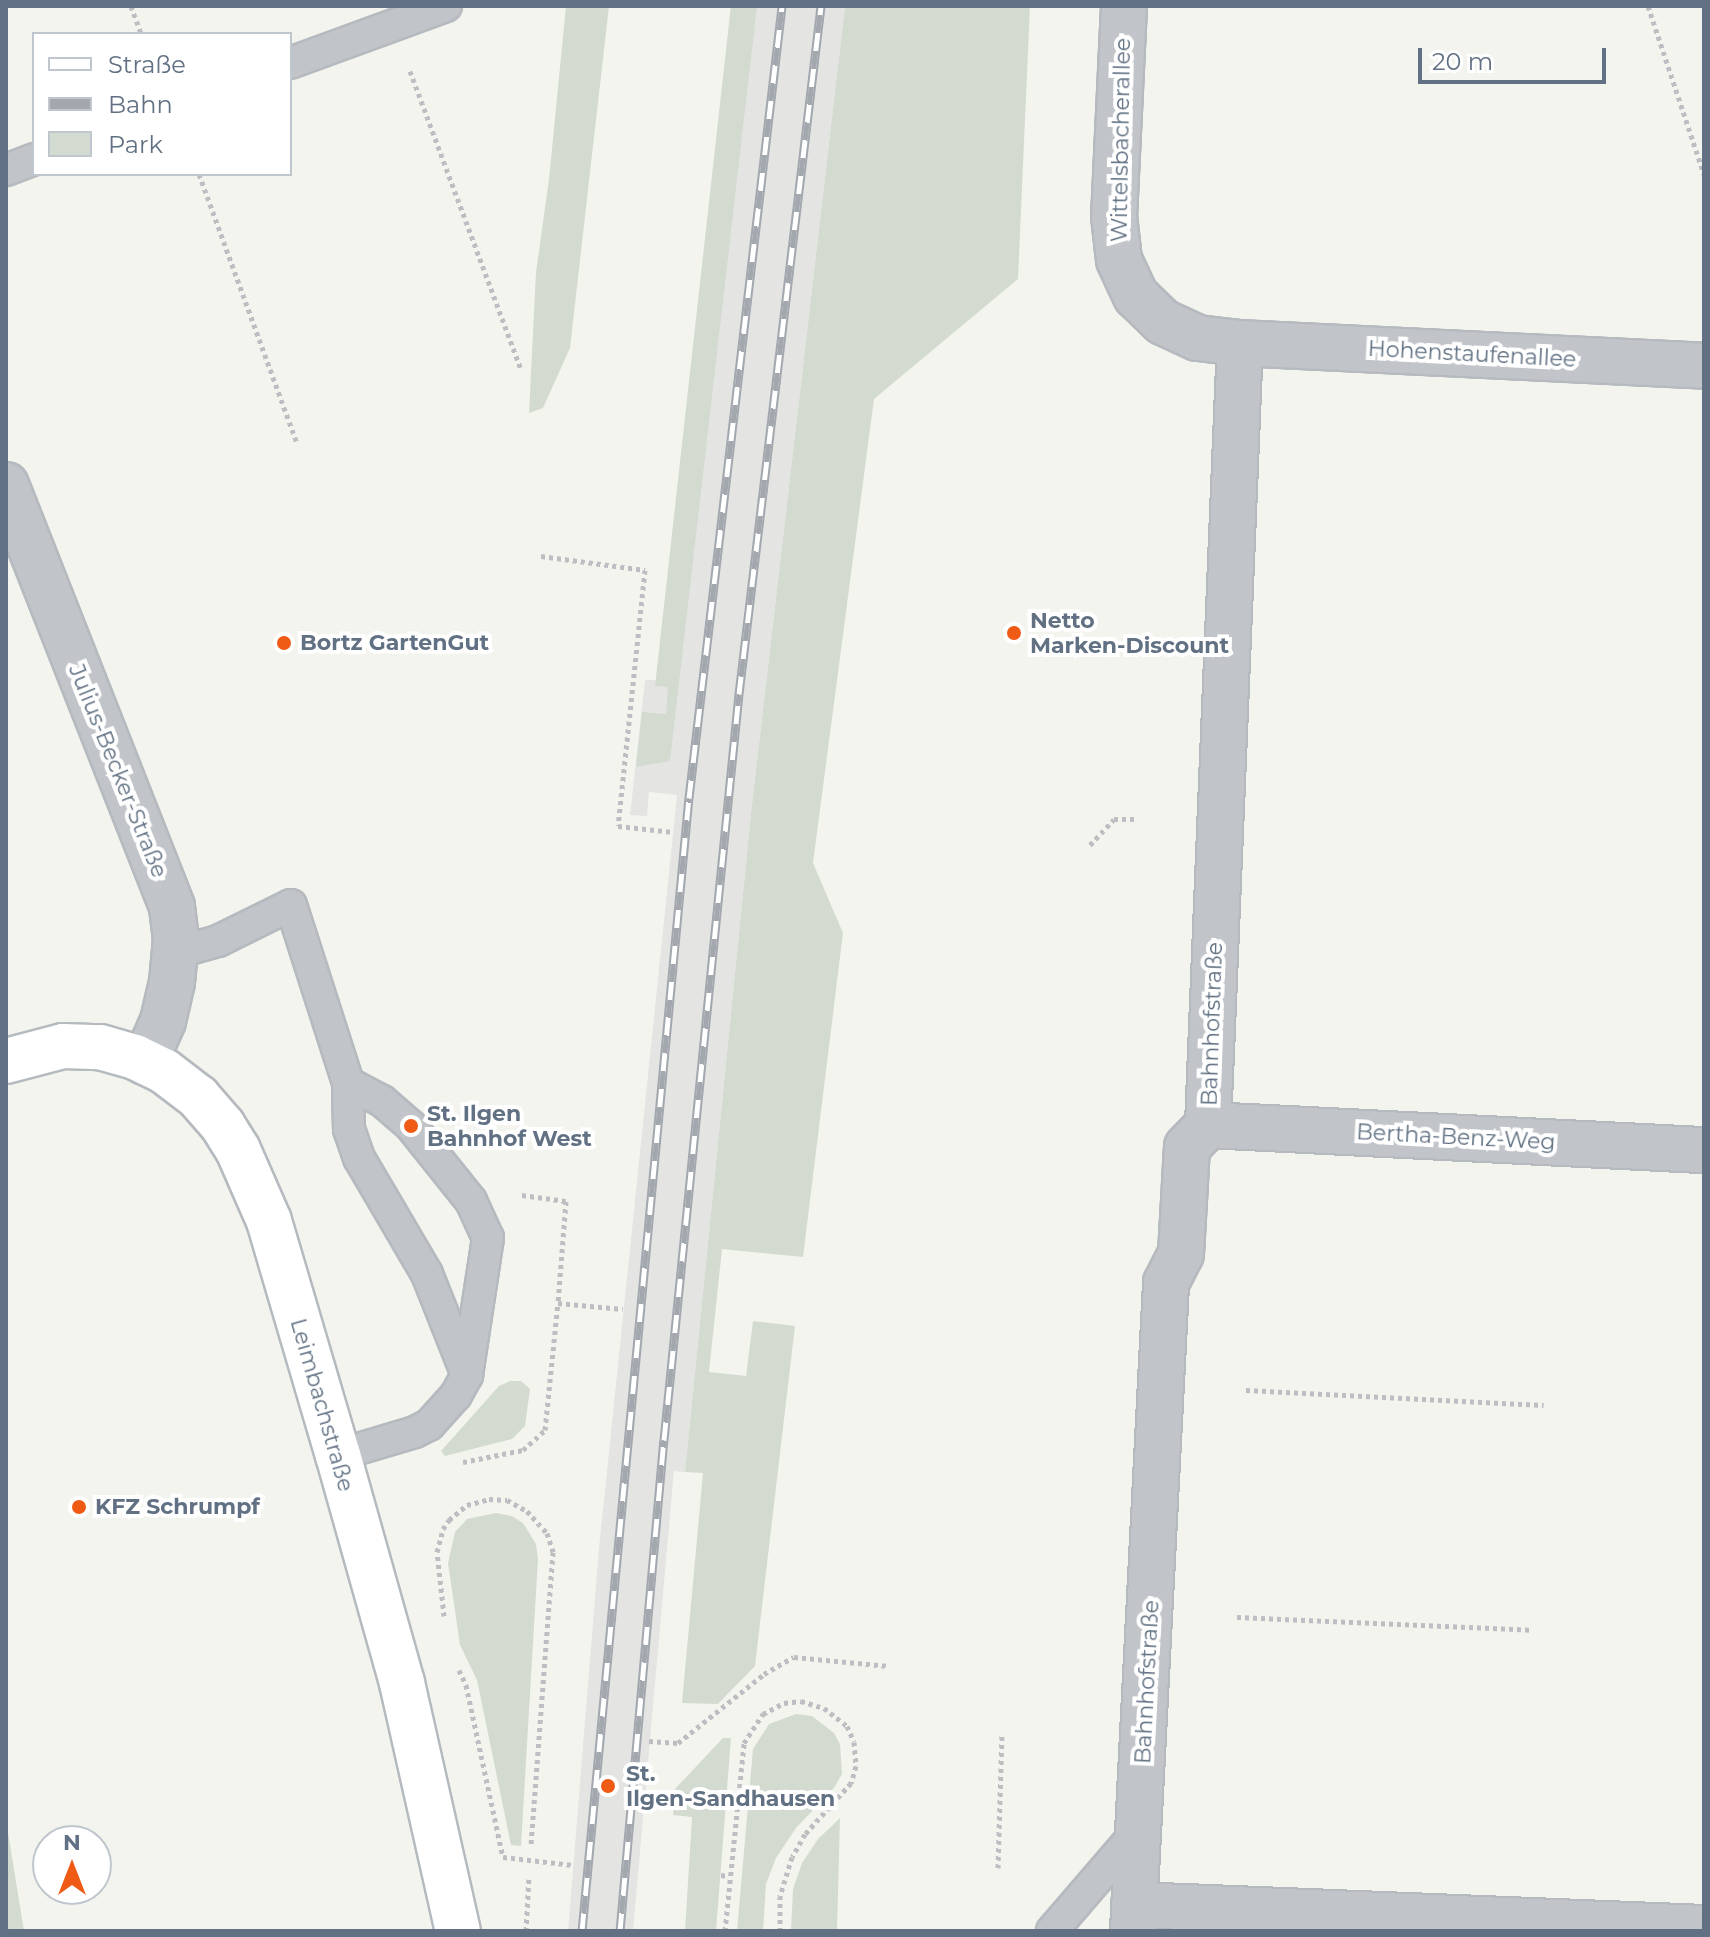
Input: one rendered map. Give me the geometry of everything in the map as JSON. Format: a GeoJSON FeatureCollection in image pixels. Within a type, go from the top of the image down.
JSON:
{"type":"FeatureCollection","features":[{"type":"Feature","properties":{"kind":"street","name":"Wittelsbacherallee"},"geometry":{"type":"LineString","coordinates":[[1124,6],[1114,216],[1119,260],[1136,296],[1163,322],[1198,338],[1240,343]]}},
{"type":"Feature","properties":{"kind":"street","name":"Hohenstaufenallee"},"geometry":{"type":"LineString","coordinates":[[1240,343],[1704,366]]}},
{"type":"Feature","properties":{"kind":"street","name":"Bahnhofstraße"},"geometry":{"type":"LineString","coordinates":[[1133,1918],[1166,1283],[1181,1254],[1187,1147],[1208,1125],[1240,343]]}},
{"type":"Feature","properties":{"kind":"street","name":"Julius-Becker-Straße"},"geometry":{"type":"LineString","coordinates":[[6,485],[172,907],[175,953],[169,997],[145,1062]]}},
{"type":"Feature","properties":{"kind":"street","name":"Leimbachstraße"},"geometry":{"type":"LineString","coordinates":[[6,1061],[47,1048],[91,1046],[123,1053],[145,1062],[198,1097],[238,1150],[269,1221],[338,1455],[402,1683],[458,1931]]}},
{"type":"Feature","properties":{"kind":"street","name":"Bertha-Benz-Weg"},"geometry":{"type":"LineString","coordinates":[[1208,1125],[1704,1150]]}},
{"type":"Feature","properties":{"kind":"street"},"geometry":{"type":"LineString","coordinates":[[1133,1918],[1704,1928]]}},
{"type":"Feature","properties":{"kind":"lane"},"geometry":{"type":"LineString","coordinates":[[292,62],[446,6]]}},
{"type":"Feature","properties":{"kind":"lane"},"geometry":{"type":"LineString","coordinates":[[6,170],[32,160]]}},
{"type":"Feature","properties":{"kind":"lane"},"geometry":{"type":"LineString","coordinates":[[175,953],[218,941],[291,905],[348,1083],[349,1129],[359,1158],[427,1274],[467,1375]]}},
{"type":"Feature","properties":{"kind":"lane"},"geometry":{"type":"LineString","coordinates":[[338,1455],[429,1425],[456,1395],[467,1375],[488,1238],[471,1201],[411,1126],[382,1101],[348,1083]]}},
{"type":"Feature","properties":{"kind":"lane"},"geometry":{"type":"LineString","coordinates":[[1052,1931],[1139,1830]]}},
{"type":"Feature","properties":{"kind":"path"},"geometry":{"type":"LineString","coordinates":[[131,6],[140,32]]}},
{"type":"Feature","properties":{"kind":"path"},"geometry":{"type":"LineString","coordinates":[[1648,6],[1704,174]]}},
{"type":"Feature","properties":{"kind":"path"},"geometry":{"type":"LineString","coordinates":[[393,26],[521,370]]}},
{"type":"Feature","properties":{"kind":"path"},"geometry":{"type":"LineString","coordinates":[[200,176],[297,443]]}},
{"type":"Feature","properties":{"kind":"path"},"geometry":{"type":"LineString","coordinates":[[541,556],[645,570],[618,826],[673,832]]}},
{"type":"Feature","properties":{"kind":"path"},"geometry":{"type":"LineString","coordinates":[[1090,845],[1114,819],[1135,819]]}},
{"type":"Feature","properties":{"kind":"path"},"geometry":{"type":"LineString","coordinates":[[460,1463],[523,1450],[545,1430],[566,1214]]}},
{"type":"Feature","properties":{"kind":"path"},"geometry":{"type":"LineString","coordinates":[[558,1303],[623,1309]]}},
{"type":"Feature","properties":{"kind":"path"},"geometry":{"type":"LineString","coordinates":[[1246,1390],[1544,1405]]}},
{"type":"Feature","properties":{"kind":"path"},"geometry":{"type":"LineString","coordinates":[[446,1632],[437,1558],[443,1529],[458,1512],[478,1501],[501,1499],[518,1504],[540,1523],[553,1552],[531,1844]]}},
{"type":"Feature","properties":{"kind":"path"},"geometry":{"type":"LineString","coordinates":[[1237,1617],[1531,1630]]}},
{"type":"Feature","properties":{"kind":"path"},"geometry":{"type":"LineString","coordinates":[[649,1741],[678,1743],[764,1674],[794,1657],[889,1666]]}},
{"type":"Feature","properties":{"kind":"path"},"geometry":{"type":"LineString","coordinates":[[457,1666],[466,1685],[503,1857],[573,1865]]}},
{"type":"Feature","properties":{"kind":"path"},"geometry":{"type":"LineString","coordinates":[[725,1931],[742,1749],[748,1733],[763,1714],[778,1705],[801,1701],[824,1708],[847,1726],[854,1742],[856,1766],[851,1783],[805,1834],[792,1857],[780,1896],[780,1931]]}},
{"type":"Feature","properties":{"kind":"path"},"geometry":{"type":"LineString","coordinates":[[998,1868],[1002,1735]]}},
{"type":"Feature","properties":{"kind":"path"},"geometry":{"type":"LineString","coordinates":[[721,1875],[729,1876]]}},
{"type":"Feature","properties":{"kind":"path"},"geometry":{"type":"LineString","coordinates":[[526,1931],[529,1876]]}},
{"type":"Feature","properties":{"kind":"shaded area"},"geometry":{"type":"Polygon","coordinates":[[[731,6],[845,6],[752,804],[685,1472],[674,1471],[633,1931],[568,1931],[599,1548],[677,795],[649,792],[647,816],[630,815],[645,680],[656,680],[731,6]]]}},
{"type":"Feature","properties":{"kind":"green space"},"geometry":{"type":"Polygon","coordinates":[[[566,6],[609,6],[570,348],[543,408],[529,413],[536,272],[549,179],[566,6]]]}},
{"type":"Feature","properties":{"kind":"green space"},"geometry":{"type":"Polygon","coordinates":[[[731,6],[757,6],[670,761],[636,767],[642,712],[666,714],[668,687],[655,686],[731,6]]]}},
{"type":"Feature","properties":{"kind":"green space"},"geometry":{"type":"Polygon","coordinates":[[[845,6],[1030,6],[1018,279],[874,399],[813,863],[843,933],[803,1257],[722,1249],[709,1372],[746,1376],[753,1321],[795,1326],[755,1666],[718,1704],[682,1703],[703,1473],[685,1472],[752,804],[845,6]]]}},
{"type":"Feature","properties":{"kind":"green space"},"geometry":{"type":"Polygon","coordinates":[[[510,1381],[521,1381],[530,1389],[525,1426],[512,1439],[445,1456],[441,1451],[499,1386],[510,1381]]]}},
{"type":"Feature","properties":{"kind":"green space"},"geometry":{"type":"Polygon","coordinates":[[[496,1513],[512,1516],[523,1523],[536,1544],[538,1559],[521,1846],[511,1845],[477,1680],[460,1645],[448,1563],[455,1532],[467,1519],[496,1513]]]}},
{"type":"Feature","properties":{"kind":"green space"},"geometry":{"type":"Polygon","coordinates":[[[796,1714],[812,1716],[834,1733],[840,1744],[842,1774],[834,1788],[796,1828],[776,1858],[766,1884],[763,1931],[737,1931],[753,1749],[769,1724],[796,1714]]]}},
{"type":"Feature","properties":{"kind":"green space"},"geometry":{"type":"Polygon","coordinates":[[[723,1738],[731,1738],[716,1931],[685,1931],[692,1817],[673,1815],[675,1789],[723,1738]]]}},
{"type":"Feature","properties":{"kind":"green space"},"geometry":{"type":"Polygon","coordinates":[[[840,1818],[837,1931],[791,1931],[793,1889],[802,1863],[818,1839],[840,1818]]]}},
{"type":"Feature","properties":{"kind":"green space"},"geometry":{"type":"Polygon","coordinates":[[[6,1820],[24,1931],[6,1931],[6,1820]]]}},
{"type":"Feature","properties":{"kind":"railway"},"geometry":{"type":"LineString","coordinates":[[582,1931],[689,798],[782,6]]}},
{"type":"Feature","properties":{"kind":"railway"},"geometry":{"type":"LineString","coordinates":[[620,1931],[664,1440],[739,694],[821,6]]}},
{"type":"Feature","properties":{"kind":"place","name":"Netto Marken-Discount"},"geometry":{"type":"Point","coordinates":[1014,633]}},
{"type":"Feature","properties":{"kind":"place","name":"Bortz GartenGut"},"geometry":{"type":"Point","coordinates":[284,643]}},
{"type":"Feature","properties":{"kind":"place","name":"St. Ilgen Bahnhof West"},"geometry":{"type":"Point","coordinates":[411,1126]}},
{"type":"Feature","properties":{"kind":"place","name":"KFZ Schrumpf"},"geometry":{"type":"Point","coordinates":[79,1507]}},
{"type":"Feature","properties":{"kind":"place","name":"St. Ilgen-Sandhausen"},"geometry":{"type":"Point","coordinates":[608,1786]}}]}
